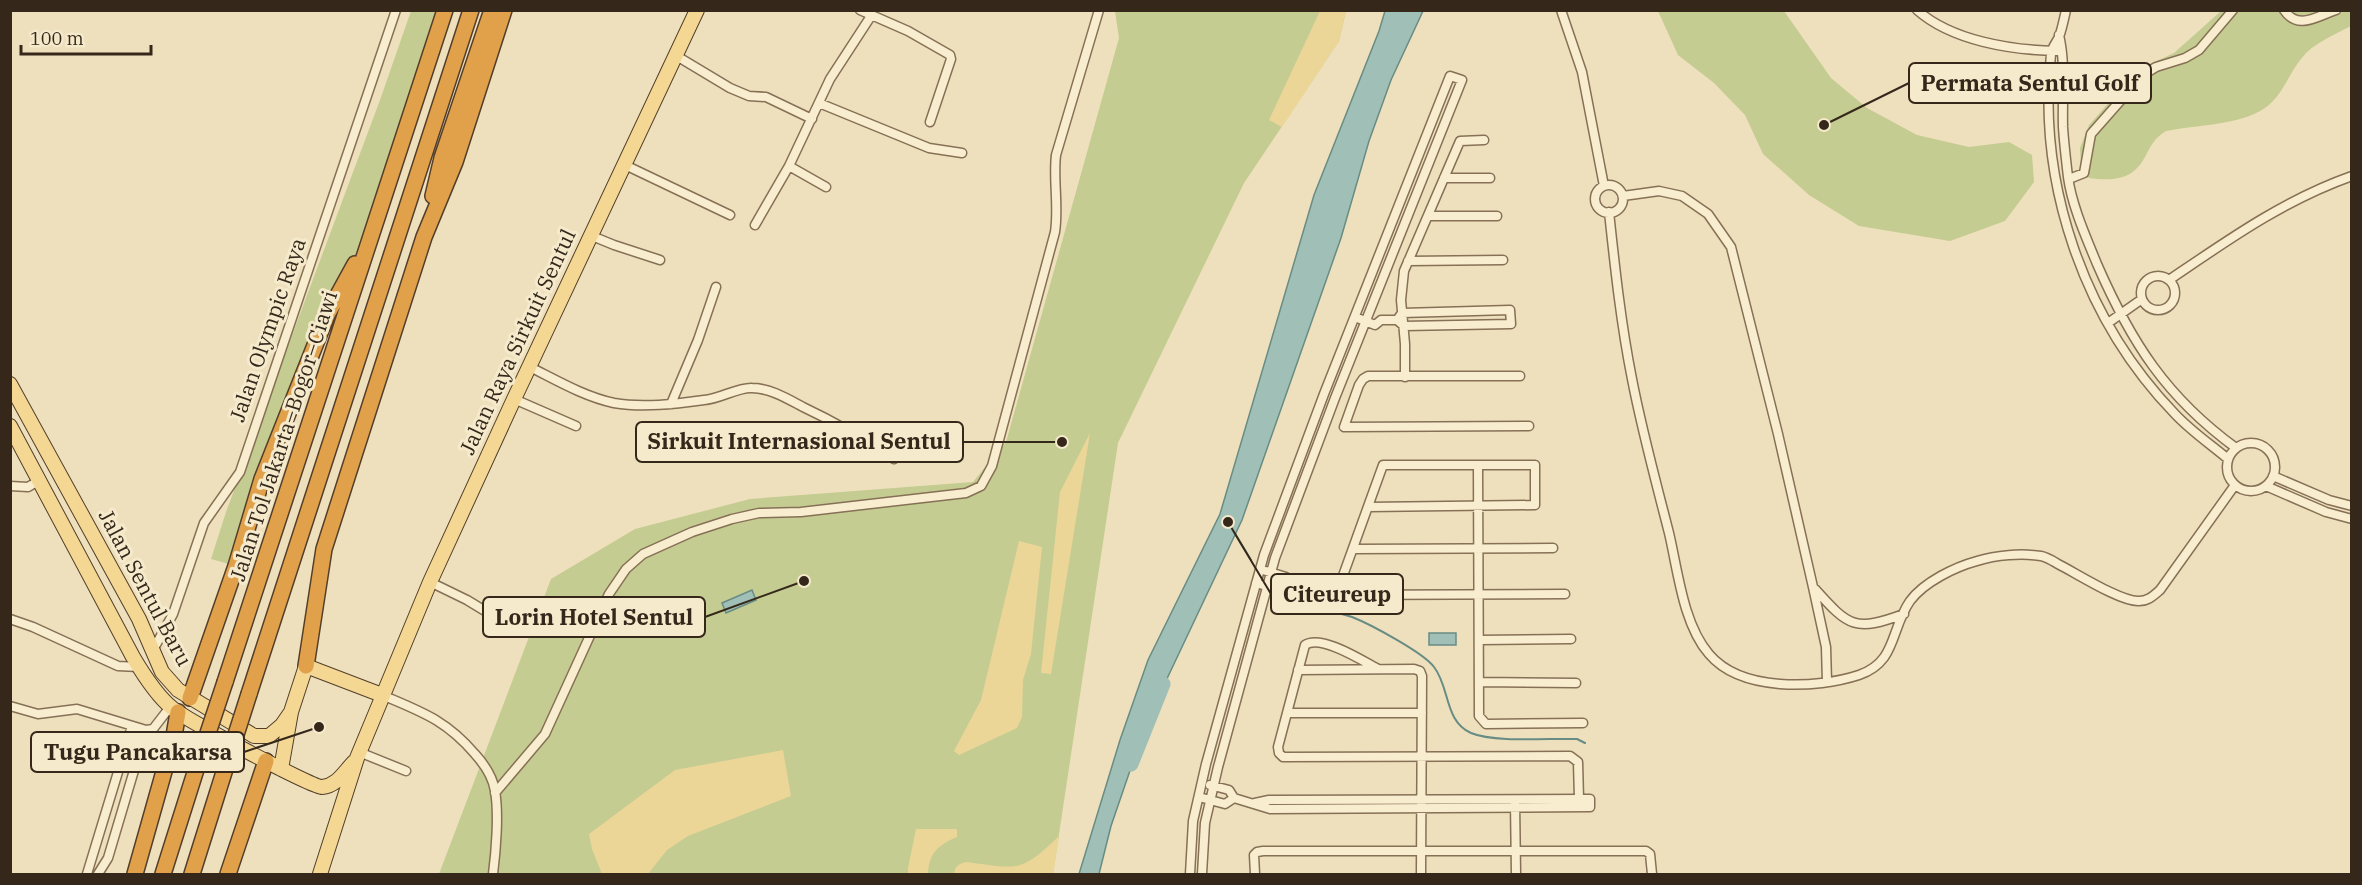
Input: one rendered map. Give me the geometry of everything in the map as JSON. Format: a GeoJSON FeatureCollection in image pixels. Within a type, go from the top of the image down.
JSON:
{"type":"FeatureCollection","features":[{"type":"Feature","properties":{"kind":"highway","name":"Jalan Tol Jakarta–Bogor–Ciawi"},"geometry":{"type":"LineString","coordinates":[[163,874],[445,10]]}},
{"type":"Feature","properties":{"kind":"highway"},"geometry":{"type":"LineString","coordinates":[[192,874],[471,10]]}},
{"type":"Feature","properties":{"kind":"highway"},"geometry":{"type":"LineString","coordinates":[[424,237],[442,158],[492,10]]}},
{"type":"Feature","properties":{"kind":"highway"},"geometry":{"type":"LineString","coordinates":[[306,666],[324,549],[424,237],[455,162],[504,10]]}},
{"type":"Feature","properties":{"kind":"highway"},"geometry":{"type":"LineString","coordinates":[[190,698],[236,566],[262,479],[327,315],[374,230]]}},
{"type":"Feature","properties":{"kind":"highway"},"geometry":{"type":"LineString","coordinates":[[135,874],[174,735],[174,710]]}},
{"type":"Feature","properties":{"kind":"highway"},"geometry":{"type":"LineString","coordinates":[[228,874],[266,761]]}},
{"type":"Feature","properties":{"kind":"main road","name":"Jalan Raya Sirkuit Sentul"},"geometry":{"type":"LineString","coordinates":[[320,874],[358,755],[430,582],[513,399],[697,10]]}},
{"type":"Feature","properties":{"kind":"main road","name":"Jalan Sentul Baru"},"geometry":{"type":"LineString","coordinates":[[10,384],[139,619],[162,672],[178,690],[254,736],[269,736],[282,725],[291,712]]}},
{"type":"Feature","properties":{"kind":"main road","name":"Jalan Sentul Baru"},"geometry":{"type":"LineString","coordinates":[[10,426],[139,667],[174,710],[266,761],[320,787],[334,784],[358,755]]}},
{"type":"Feature","properties":{"kind":"main road"},"geometry":{"type":"LineString","coordinates":[[281,768],[291,712],[306,666],[382,695]]}},
{"type":"Feature","properties":{"kind":"street","name":"Jalan Olympic Raya"},"geometry":{"type":"LineString","coordinates":[[153,651],[173,614],[204,523],[240,472],[396,10]]}},
{"type":"Feature","properties":{"kind":"street"},"geometry":{"type":"LineString","coordinates":[[860,10],[908,31],[950,55],[951,59],[930,122]]}},
{"type":"Feature","properties":{"kind":"street"},"geometry":{"type":"LineString","coordinates":[[495,793],[544,734],[609,594],[626,568],[643,554],[692,532],[759,513],[801,512],[966,493],[981,486],[992,466],[1055,232],[1056,155],[1099,10]]}},
{"type":"Feature","properties":{"kind":"street"},"geometry":{"type":"LineString","coordinates":[[1561,10],[1582,72],[1604,186]]}},
{"type":"Feature","properties":{"kind":"street"},"geometry":{"type":"LineString","coordinates":[[1917,10],[1931,22],[1950,32],[1984,42],[2063,51]]}},
{"type":"Feature","properties":{"kind":"street"},"geometry":{"type":"LineString","coordinates":[[1930,10],[1931,22]]}},
{"type":"Feature","properties":{"kind":"street"},"geometry":{"type":"LineString","coordinates":[[2066,10],[2060,35],[2052,50],[2049,120],[2056,182],[2076,254],[2108,323],[2136,366],[2174,413],[2228,459]]}},
{"type":"Feature","properties":{"kind":"street"},"geometry":{"type":"LineString","coordinates":[[2068,179],[2084,172],[2091,134],[2143,75],[2156,67],[2185,58],[2199,50],[2232,10]]}},
{"type":"Feature","properties":{"kind":"street"},"geometry":{"type":"LineString","coordinates":[[2284,10],[2289,18],[2313,21],[2336,10]]}},
{"type":"Feature","properties":{"kind":"street"},"geometry":{"type":"LineString","coordinates":[[755,225],[789,166],[830,80],[871,16]]}},
{"type":"Feature","properties":{"kind":"street"},"geometry":{"type":"LineString","coordinates":[[2060,35],[2063,51],[2064,127],[2068,179],[2088,240],[2120,315],[2143,353],[2165,383],[2206,425],[2236,448]]}},
{"type":"Feature","properties":{"kind":"street"},"geometry":{"type":"LineString","coordinates":[[675,55],[730,88],[749,96],[766,97],[812,119]]}},
{"type":"Feature","properties":{"kind":"street"},"geometry":{"type":"LineString","coordinates":[[1190,874],[1191,841],[1202,783],[1260,569],[1320,405],[1449,76],[1462,80],[1327,420],[1271,572],[1210,800],[1202,842],[1202,874]]}},
{"type":"Feature","properties":{"kind":"street"},"geometry":{"type":"LineString","coordinates":[[819,104],[929,148],[962,153]]}},
{"type":"Feature","properties":{"kind":"street"},"geometry":{"type":"LineString","coordinates":[[1405,377],[1401,285],[1408,261],[1460,141],[1484,140]]}},
{"type":"Feature","properties":{"kind":"street"},"geometry":{"type":"LineString","coordinates":[[625,165],[730,215]]}},
{"type":"Feature","properties":{"kind":"street"},"geometry":{"type":"LineString","coordinates":[[789,166],[826,187]]}},
{"type":"Feature","properties":{"kind":"street"},"geometry":{"type":"LineString","coordinates":[[2169,280],[2266,215],[2309,192],[2352,176]]}},
{"type":"Feature","properties":{"kind":"street"},"geometry":{"type":"LineString","coordinates":[[1444,178],[1490,178]]}},
{"type":"Feature","properties":{"kind":"street"},"geometry":{"type":"LineString","coordinates":[[1614,185],[1622,191],[1622,206],[1618,210],[1609,212],[1599,208],[1596,204],[1596,193],[1604,186],[1614,185]]}},
{"type":"Feature","properties":{"kind":"street"},"geometry":{"type":"LineString","coordinates":[[1623,196],[1659,191],[1682,196],[1708,214],[1726,238],[1736,261],[1814,588],[1826,647],[1827,682]]}},
{"type":"Feature","properties":{"kind":"street"},"geometry":{"type":"LineString","coordinates":[[1609,212],[1618,301],[1632,382],[1689,619],[1710,656],[1738,675],[1755,680],[1788,684],[1827,682],[1870,671],[1888,654],[1912,599],[1933,582],[1961,566],[2002,555],[2042,556],[2128,600],[2147,600],[2160,590],[2235,485]]}},
{"type":"Feature","properties":{"kind":"street"},"geometry":{"type":"LineString","coordinates":[[1428,216],[1497,216]]}},
{"type":"Feature","properties":{"kind":"street"},"geometry":{"type":"LineString","coordinates":[[592,236],[660,260]]}},
{"type":"Feature","properties":{"kind":"street"},"geometry":{"type":"LineString","coordinates":[[1408,261],[1503,260]]}},
{"type":"Feature","properties":{"kind":"street"},"geometry":{"type":"LineString","coordinates":[[2162,276],[2169,280],[2175,290],[2168,307],[2157,310],[2150,308],[2142,299],[2141,292],[2148,279],[2162,276]]}},
{"type":"Feature","properties":{"kind":"street"},"geometry":{"type":"LineString","coordinates":[[671,404],[698,340],[716,287]]}},
{"type":"Feature","properties":{"kind":"street"},"geometry":{"type":"LineString","coordinates":[[2108,323],[2142,299]]}},
{"type":"Feature","properties":{"kind":"street"},"geometry":{"type":"LineString","coordinates":[[1360,304],[1379,312],[1382,320]]}},
{"type":"Feature","properties":{"kind":"street"},"geometry":{"type":"LineString","coordinates":[[1355,317],[1375,325],[1382,320],[1511,324],[1510,310],[1401,320]]}},
{"type":"Feature","properties":{"kind":"street"},"geometry":{"type":"LineString","coordinates":[[530,367],[571,387],[612,403],[671,404],[712,399],[752,387],[781,395],[825,416],[894,459]]}},
{"type":"Feature","properties":{"kind":"street"},"geometry":{"type":"LineString","coordinates":[[1520,376],[1368,376],[1363,379],[1344,427],[1529,426]]}},
{"type":"Feature","properties":{"kind":"street"},"geometry":{"type":"LineString","coordinates":[[513,399],[576,426]]}},
{"type":"Feature","properties":{"kind":"street"},"geometry":{"type":"LineString","coordinates":[[2250,442],[2265,447],[2274,460],[2273,476],[2266,486],[2247,491],[2235,485],[2229,477],[2226,468],[2228,459],[2236,448],[2250,442]]}},
{"type":"Feature","properties":{"kind":"street"},"geometry":{"type":"LineString","coordinates":[[1336,595],[1383,465],[1535,465],[1535,505],[1368,507]]}},
{"type":"Feature","properties":{"kind":"street"},"geometry":{"type":"LineString","coordinates":[[1478,465],[1479,716],[1486,724],[1583,723]]}},
{"type":"Feature","properties":{"kind":"street"},"geometry":{"type":"LineString","coordinates":[[2273,476],[2329,500],[2352,506]]}},
{"type":"Feature","properties":{"kind":"street"},"geometry":{"type":"LineString","coordinates":[[10,486],[28,487],[40,480]]}},
{"type":"Feature","properties":{"kind":"street"},"geometry":{"type":"LineString","coordinates":[[2266,486],[2325,512],[2352,519]]}},
{"type":"Feature","properties":{"kind":"street"},"geometry":{"type":"LineString","coordinates":[[1353,549],[1553,548]]}},
{"type":"Feature","properties":{"kind":"street"},"geometry":{"type":"LineString","coordinates":[[1260,569],[1286,577],[1292,587]]}},
{"type":"Feature","properties":{"kind":"street"},"geometry":{"type":"LineString","coordinates":[[430,582],[495,617]]}},
{"type":"Feature","properties":{"kind":"street"},"geometry":{"type":"LineString","coordinates":[[1256,583],[1284,591],[1292,587],[1321,595],[1565,594]]}},
{"type":"Feature","properties":{"kind":"street"},"geometry":{"type":"LineString","coordinates":[[1814,588],[1838,615],[1848,621],[1870,625],[1904,614]]}},
{"type":"Feature","properties":{"kind":"street"},"geometry":{"type":"LineString","coordinates":[[10,619],[33,627],[118,666],[139,667]]}},
{"type":"Feature","properties":{"kind":"street"},"geometry":{"type":"LineString","coordinates":[[1479,640],[1571,639]]}},
{"type":"Feature","properties":{"kind":"street"},"geometry":{"type":"LineString","coordinates":[[1377,669],[1346,651],[1317,642],[1305,645],[1278,747],[1279,753],[1283,756],[1570,756],[1578,762],[1579,799]]}},
{"type":"Feature","properties":{"kind":"street"},"geometry":{"type":"LineString","coordinates":[[1298,670],[1414,669],[1420,671],[1422,676],[1421,874]]}},
{"type":"Feature","properties":{"kind":"street"},"geometry":{"type":"LineString","coordinates":[[1479,682],[1576,683]]}},
{"type":"Feature","properties":{"kind":"street"},"geometry":{"type":"LineString","coordinates":[[382,695],[448,726],[462,738],[483,763],[493,782],[495,793],[493,874]]}},
{"type":"Feature","properties":{"kind":"street"},"geometry":{"type":"LineString","coordinates":[[10,706],[38,714],[77,709],[147,730],[153,729],[174,710]]}},
{"type":"Feature","properties":{"kind":"street"},"geometry":{"type":"LineString","coordinates":[[1287,713],[1422,713]]}},
{"type":"Feature","properties":{"kind":"street"},"geometry":{"type":"LineString","coordinates":[[87,874],[132,726]]}},
{"type":"Feature","properties":{"kind":"street"},"geometry":{"type":"LineString","coordinates":[[98,874],[108,858],[147,730]]}},
{"type":"Feature","properties":{"kind":"street"},"geometry":{"type":"LineString","coordinates":[[358,755],[406,771]]}},
{"type":"Feature","properties":{"kind":"street"},"geometry":{"type":"LineString","coordinates":[[1202,783],[1229,789],[1234,798]]}},
{"type":"Feature","properties":{"kind":"street"},"geometry":{"type":"LineString","coordinates":[[1199,798],[1225,804],[1234,798],[1270,809],[1421,803],[1515,803],[1590,807],[1590,799],[1515,803]]}},
{"type":"Feature","properties":{"kind":"street"},"geometry":{"type":"LineString","coordinates":[[1515,803],[1516,874]]}},
{"type":"Feature","properties":{"kind":"street"},"geometry":{"type":"LineString","coordinates":[[1255,874],[1254,855],[1263,851],[1646,851],[1650,854],[1652,874]]}},
{"type":"Feature","properties":{"kind":"green space"},"geometry":{"type":"Polygon","coordinates":[[[411,11],[445,11],[374,230],[327,315],[236,566],[211,559],[226,512],[411,11]]]}},
{"type":"Feature","properties":{"kind":"green space"},"geometry":{"type":"Polygon","coordinates":[[[1115,11],[1346,11],[1339,41],[1244,183],[1118,443],[1053,874],[439,874],[551,579],[635,529],[750,499],[973,482],[1006,442],[1119,38],[1115,11]]]}},
{"type":"Feature","properties":{"kind":"green space"},"geometry":{"type":"Polygon","coordinates":[[[1658,11],[1784,11],[1831,78],[1867,108],[1917,135],[1969,147],[2009,142],[2032,155],[2034,182],[2005,221],[1950,241],[1859,226],[1809,195],[1763,154],[1745,115],[1714,83],[1678,55],[1658,11]]]}},
{"type":"Feature","properties":{"kind":"green space"},"geometry":{"type":"Polygon","coordinates":[[[2221,11],[2351,11],[2351,26],[2311,48],[2296,65],[2271,103],[2255,114],[2231,121],[2166,131],[2155,140],[2139,167],[2134,171],[2124,177],[2112,179],[2089,178],[2081,167],[2080,148],[2089,125],[2121,89],[2146,66],[2174,53],[2221,11]]]}},
{"type":"Feature","properties":{"kind":"sand"},"geometry":{"type":"Polygon","coordinates":[[[1320,11],[1346,11],[1339,41],[1282,127],[1269,120],[1320,11]]]}},
{"type":"Feature","properties":{"kind":"sand"},"geometry":{"type":"Polygon","coordinates":[[[1090,433],[1051,674],[1041,673],[1060,492],[1090,433]]]}},
{"type":"Feature","properties":{"kind":"sand"},"geometry":{"type":"Polygon","coordinates":[[[1019,541],[1042,547],[1031,654],[1023,680],[1022,717],[1017,728],[959,755],[954,751],[981,700],[1019,541]]]}},
{"type":"Feature","properties":{"kind":"sand"},"geometry":{"type":"Polygon","coordinates":[[[783,750],[791,796],[688,836],[667,850],[648,874],[602,874],[589,834],[675,770],[783,750]]]}},
{"type":"Feature","properties":{"kind":"sand"},"geometry":{"type":"Polygon","coordinates":[[[916,829],[957,829],[957,837],[945,843],[933,855],[928,874],[908,874],[916,829]]]}},
{"type":"Feature","properties":{"kind":"sand"},"geometry":{"type":"Polygon","coordinates":[[[1059,836],[1053,874],[954,874],[958,865],[967,862],[1018,866],[1036,857],[1059,836]]]}},
{"type":"Feature","properties":{"kind":"water"},"geometry":{"type":"Polygon","coordinates":[[[1385,11],[1423,11],[1391,80],[1369,141],[1341,238],[1242,520],[1147,721],[1111,826],[1099,874],[1079,874],[1120,740],[1148,660],[1220,514],[1314,195],[1385,11]]]}},
{"type":"Feature","properties":{"kind":"water"},"geometry":{"type":"Polygon","coordinates":[[[752,590],[756,600],[726,613],[722,603],[752,590]]]}},
{"type":"Feature","properties":{"kind":"water"},"geometry":{"type":"Polygon","coordinates":[[[1429,633],[1456,633],[1456,645],[1429,645],[1429,633]]]}},
{"type":"Feature","properties":{"kind":"waterway"},"geometry":{"type":"LineString","coordinates":[[1234,532],[1251,560]]}},
{"type":"Feature","properties":{"kind":"waterway"},"geometry":{"type":"LineString","coordinates":[[1281,598],[1289,603],[1352,617],[1420,654],[1439,675],[1456,720],[1462,728],[1471,733],[1508,739],[1577,739],[1585,743]]}},
{"type":"Feature","properties":{"kind":"waterway"},"geometry":{"type":"LineString","coordinates":[[1131,764],[1163,684]]}},
{"type":"Feature","properties":{"kind":"place","name":"Permata Sentul Golf"},"geometry":{"type":"Point","coordinates":[1824,125]}},
{"type":"Feature","properties":{"kind":"place","name":"Sirkuit Internasional Sentul"},"geometry":{"type":"Point","coordinates":[1062,442]}},
{"type":"Feature","properties":{"kind":"place","name":"Citeureup"},"geometry":{"type":"Point","coordinates":[1228,522]}},
{"type":"Feature","properties":{"kind":"place","name":"Lorin Hotel Sentul"},"geometry":{"type":"Point","coordinates":[804,581]}},
{"type":"Feature","properties":{"kind":"place","name":"Tugu Pancakarsa"},"geometry":{"type":"Point","coordinates":[319,727]}}]}
